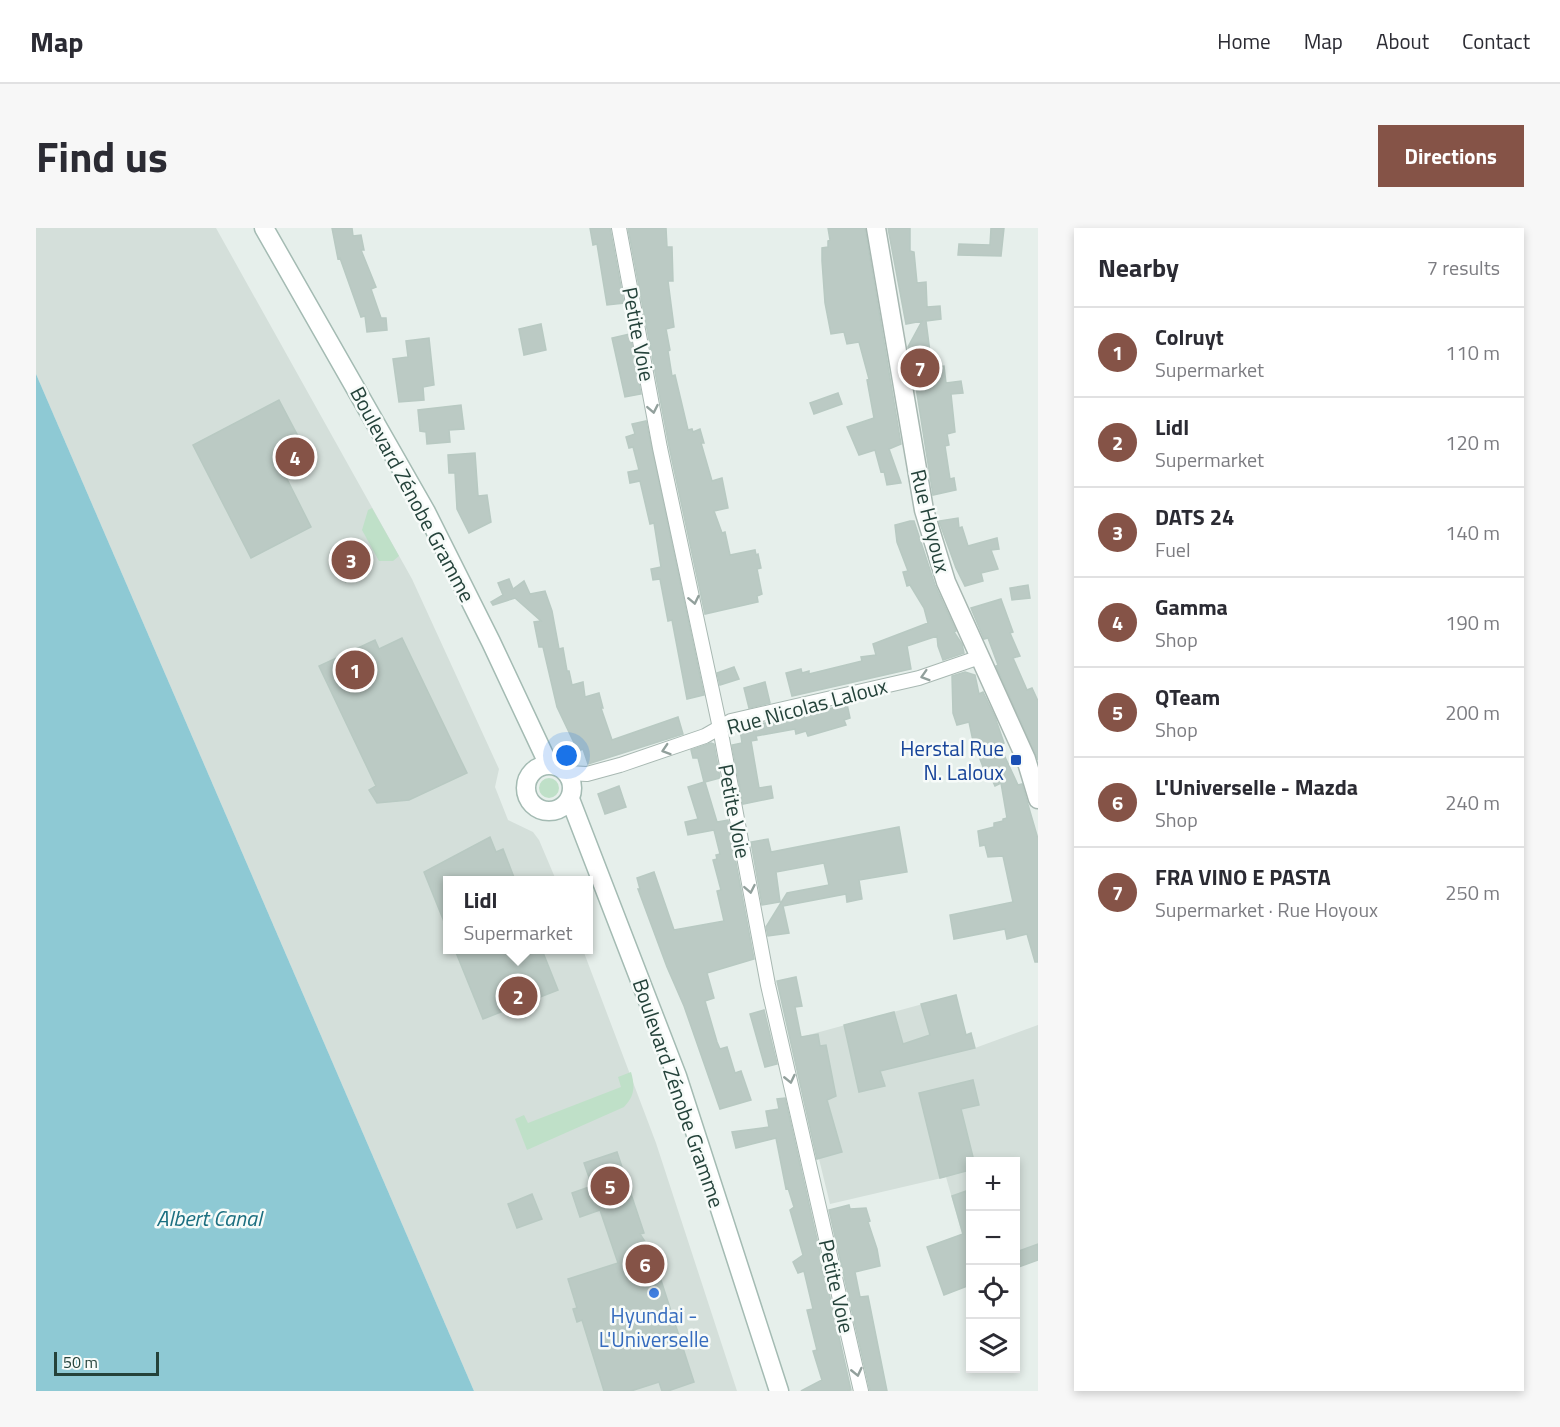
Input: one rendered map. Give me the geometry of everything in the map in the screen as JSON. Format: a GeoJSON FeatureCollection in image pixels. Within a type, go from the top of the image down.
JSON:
{"type":"FeatureCollection","features":[{"type":"Feature","properties":{"kind":"main road","name":"Boulevard Zénobe Gramme"},"geometry":{"type":"LineString","coordinates":[[264,228],[415,492],[472,603],[545,757],[572,782],[570,799],[677,1076],[778,1391]]}},
{"type":"Feature","properties":{"kind":"main road","name":"Rue Hoyoux"},"geometry":{"type":"LineString","coordinates":[[876,228],[924,510],[946,582],[1026,759],[1038,799]]}},
{"type":"Feature","properties":{"kind":"main road"},"geometry":{"type":"LineString","coordinates":[[559,769],[539,767],[529,776],[526,785],[529,800],[534,806],[544,811],[553,811],[561,809],[570,799]]}},
{"type":"Feature","properties":{"kind":"street","name":"Petite Voie"},"geometry":{"type":"LineString","coordinates":[[619,228],[660,448],[720,728],[768,985],[861,1391]]}},
{"type":"Feature","properties":{"kind":"street","name":"Rue Nicolas Laloux"},"geometry":{"type":"LineString","coordinates":[[559,769],[587,774],[705,736],[731,721],[919,678],[980,657]]}},
{"type":"Feature","properties":{"kind":"shaded area"},"geometry":{"type":"Polygon","coordinates":[[[36,228],[216,228],[412,579],[499,769],[495,787],[508,820],[533,832],[539,840],[554,876],[443,876],[443,954],[585,954],[656,1143],[737,1391],[474,1391],[36,374],[36,228]]]}},
{"type":"Feature","properties":{"kind":"shaded area"},"geometry":{"type":"Polygon","coordinates":[[[956,995],[966,1035],[971,1033],[975,1048],[1038,1025],[1038,1259],[1020,1266],[1020,1157],[966,1157],[966,1287],[944,1295],[927,1247],[962,1234],[946,1177],[830,1204],[790,1040],[956,995]]]}},
{"type":"Feature","properties":{"kind":"green space"},"geometry":{"type":"Polygon","coordinates":[[[372,508],[399,556],[393,561],[379,561],[362,530],[368,510],[372,508]]]}},
{"type":"Feature","properties":{"kind":"green space"},"geometry":{"type":"Polygon","coordinates":[[[545,778],[553,778],[559,784],[559,792],[553,798],[545,798],[539,792],[539,784],[545,778]]]}},
{"type":"Feature","properties":{"kind":"green space"},"geometry":{"type":"Polygon","coordinates":[[[631,1072],[633,1091],[624,1107],[527,1150],[515,1119],[524,1115],[528,1123],[621,1087],[618,1077],[631,1072]]]}},
{"type":"Feature","properties":{"kind":"water","name":"Albert Canal"},"geometry":{"type":"Polygon","coordinates":[[[36,374],[474,1391],[36,1391],[36,374]]]}},
{"type":"Feature","properties":{"kind":"building"},"geometry":{"type":"Polygon","coordinates":[[[332,228],[352,228],[353,236],[361,235],[364,250],[361,250],[376,287],[371,289],[381,318],[386,318],[387,330],[367,332],[365,316],[361,317],[340,258],[338,259],[332,228]]]}},
{"type":"Feature","properties":{"kind":"building"},"geometry":{"type":"Polygon","coordinates":[[[590,228],[610,228],[624,303],[607,305],[597,244],[593,245],[590,228]]]}},
{"type":"Feature","properties":{"kind":"building"},"geometry":{"type":"Polygon","coordinates":[[[628,228],[666,228],[667,247],[672,247],[673,281],[668,281],[674,327],[666,329],[672,376],[675,375],[688,430],[692,429],[693,432],[700,429],[704,443],[701,443],[712,481],[722,478],[728,508],[714,511],[722,533],[725,532],[730,555],[755,550],[756,555],[758,554],[761,568],[757,569],[762,594],[757,596],[758,602],[705,614],[669,446],[628,228]]]}},
{"type":"Feature","properties":{"kind":"building"},"geometry":{"type":"Polygon","coordinates":[[[828,228],[865,228],[901,444],[889,449],[901,483],[887,485],[875,450],[859,455],[847,427],[874,418],[867,380],[869,379],[859,342],[847,344],[844,332],[831,334],[825,303],[822,261],[822,248],[828,247],[830,240],[828,228]]]}},
{"type":"Feature","properties":{"kind":"building"},"geometry":{"type":"Polygon","coordinates":[[[888,228],[910,228],[910,251],[914,252],[917,283],[926,282],[927,307],[940,306],[941,319],[926,321],[931,360],[936,359],[937,367],[944,366],[946,383],[961,381],[963,393],[951,394],[955,432],[947,434],[949,445],[945,446],[950,479],[954,478],[956,490],[933,495],[908,347],[922,321],[906,324],[888,228]]]}},
{"type":"Feature","properties":{"kind":"building"},"geometry":{"type":"Polygon","coordinates":[[[991,228],[1004,228],[1001,256],[958,255],[959,244],[990,245],[991,228]]]}},
{"type":"Feature","properties":{"kind":"building"},"geometry":{"type":"Polygon","coordinates":[[[541,324],[546,350],[524,355],[519,329],[541,324]]]}},
{"type":"Feature","properties":{"kind":"building"},"geometry":{"type":"Polygon","coordinates":[[[630,334],[641,394],[625,397],[612,338],[630,334]]]}},
{"type":"Feature","properties":{"kind":"building"},"geometry":{"type":"Polygon","coordinates":[[[429,338],[434,385],[423,387],[424,400],[399,402],[393,359],[408,357],[406,341],[429,338]]]}},
{"type":"Feature","properties":{"kind":"building"},"geometry":{"type":"Polygon","coordinates":[[[838,393],[842,404],[814,414],[810,403],[838,393]]]}},
{"type":"Feature","properties":{"kind":"building"},"geometry":{"type":"Polygon","coordinates":[[[279,400],[309,457],[283,471],[311,527],[251,558],[193,445],[279,400]]]}},
{"type":"Feature","properties":{"kind":"building"},"geometry":{"type":"Polygon","coordinates":[[[461,405],[464,429],[449,430],[450,442],[427,444],[426,432],[420,431],[418,410],[461,405]]]}},
{"type":"Feature","properties":{"kind":"building"},"geometry":{"type":"Polygon","coordinates":[[[646,421],[704,695],[687,699],[672,620],[668,621],[660,579],[653,580],[651,569],[661,567],[654,523],[650,524],[640,481],[630,483],[628,472],[639,470],[633,447],[629,448],[626,437],[635,434],[632,424],[646,421]]]}},
{"type":"Feature","properties":{"kind":"building"},"geometry":{"type":"Polygon","coordinates":[[[475,453],[478,496],[487,495],[491,522],[469,533],[457,509],[455,473],[449,473],[448,455],[475,453]]]}},
{"type":"Feature","properties":{"kind":"building"},"geometry":{"type":"Polygon","coordinates":[[[958,518],[959,528],[962,527],[968,546],[997,538],[999,549],[991,550],[998,569],[981,573],[983,581],[965,586],[939,521],[958,518]]]}},
{"type":"Feature","properties":{"kind":"building"},"geometry":{"type":"Polygon","coordinates":[[[914,521],[935,585],[964,653],[943,660],[937,636],[907,646],[911,669],[792,696],[786,673],[801,669],[802,673],[809,671],[809,674],[862,661],[861,657],[876,655],[873,644],[928,623],[924,608],[910,585],[907,586],[903,572],[908,571],[897,542],[895,525],[914,521]]]}},
{"type":"Feature","properties":{"kind":"building"},"geometry":{"type":"Polygon","coordinates":[[[355,539],[371,568],[346,582],[330,553],[355,539]]]}},
{"type":"Feature","properties":{"kind":"building"},"geometry":{"type":"Polygon","coordinates":[[[509,579],[513,589],[524,581],[530,594],[545,591],[552,611],[559,649],[563,648],[572,685],[583,682],[585,697],[599,693],[603,708],[601,708],[612,740],[678,717],[683,734],[588,764],[583,749],[578,751],[557,707],[543,647],[539,647],[534,622],[541,621],[515,598],[493,605],[491,602],[503,595],[498,583],[509,579]]]}},
{"type":"Feature","properties":{"kind":"building"},"geometry":{"type":"Polygon","coordinates":[[[1028,585],[1030,598],[1012,600],[1010,588],[1028,585]]]}},
{"type":"Feature","properties":{"kind":"building"},"geometry":{"type":"Polygon","coordinates":[[[1001,599],[1013,632],[1010,633],[1020,656],[1013,658],[1027,690],[1032,688],[1038,701],[1038,760],[996,666],[998,665],[988,638],[984,639],[971,608],[1001,599]]]}},
{"type":"Feature","properties":{"kind":"building"},"geometry":{"type":"Polygon","coordinates":[[[402,638],[467,773],[409,800],[377,803],[369,790],[376,786],[319,666],[375,640],[379,649],[402,638]]]}},
{"type":"Feature","properties":{"kind":"building"},"geometry":{"type":"Polygon","coordinates":[[[734,667],[739,679],[720,685],[717,673],[734,667]]]}},
{"type":"Feature","properties":{"kind":"building"},"geometry":{"type":"Polygon","coordinates":[[[965,672],[975,675],[979,694],[983,692],[995,717],[1004,743],[1001,744],[1005,757],[1018,785],[1022,784],[1038,839],[1038,962],[1035,962],[1027,934],[1007,939],[1005,929],[954,939],[950,915],[1013,902],[1003,856],[988,857],[985,845],[980,846],[978,831],[994,827],[994,823],[1007,818],[1001,783],[995,786],[988,771],[985,772],[973,741],[969,722],[957,725],[953,713],[952,676],[965,672]]]}},
{"type":"Feature","properties":{"kind":"building"},"geometry":{"type":"Polygon","coordinates":[[[765,682],[770,703],[749,708],[744,688],[765,682]]]}},
{"type":"Feature","properties":{"kind":"building"},"geometry":{"type":"Polygon","coordinates":[[[847,704],[850,718],[844,720],[846,725],[808,736],[806,731],[796,734],[795,729],[756,736],[757,740],[751,741],[759,788],[771,786],[773,798],[743,804],[732,745],[742,743],[740,730],[847,704]]]}},
{"type":"Feature","properties":{"kind":"building"},"geometry":{"type":"Polygon","coordinates":[[[714,744],[720,778],[705,782],[717,822],[728,820],[754,959],[707,973],[714,998],[705,1001],[717,1042],[720,1049],[727,1047],[735,1073],[741,1071],[751,1100],[720,1109],[684,1006],[638,889],[640,889],[637,878],[654,872],[674,930],[724,921],[717,891],[721,890],[713,860],[717,859],[716,855],[720,854],[714,830],[688,835],[685,822],[698,819],[688,787],[704,782],[698,758],[693,758],[691,750],[714,744]]]}},
{"type":"Feature","properties":{"kind":"building"},"geometry":{"type":"Polygon","coordinates":[[[619,786],[626,807],[605,814],[598,794],[619,786]]]}},
{"type":"Feature","properties":{"kind":"building"},"geometry":{"type":"Polygon","coordinates":[[[899,827],[907,872],[859,880],[862,899],[847,902],[846,894],[783,906],[789,933],[768,936],[766,927],[787,893],[829,885],[824,863],[776,872],[780,902],[762,905],[751,842],[768,839],[771,852],[899,827]]]}},
{"type":"Feature","properties":{"kind":"building"},"geometry":{"type":"Polygon","coordinates":[[[490,837],[496,852],[503,849],[513,876],[443,876],[443,919],[424,872],[490,837]]]}},
{"type":"Feature","properties":{"kind":"building"},"geometry":{"type":"Polygon","coordinates":[[[457,954],[544,954],[558,990],[483,1019],[457,954]]]}},
{"type":"Feature","properties":{"kind":"building"},"geometry":{"type":"Polygon","coordinates":[[[796,977],[802,1006],[795,1007],[801,1037],[818,1034],[820,1046],[826,1045],[836,1096],[827,1100],[842,1152],[817,1159],[777,981],[796,977]]]}},
{"type":"Feature","properties":{"kind":"building"},"geometry":{"type":"Polygon","coordinates":[[[956,995],[966,1035],[971,1033],[975,1048],[880,1071],[885,1086],[859,1092],[844,1025],[894,1012],[903,1044],[930,1035],[921,1004],[956,995]]]}},
{"type":"Feature","properties":{"kind":"building"},"geometry":{"type":"Polygon","coordinates":[[[764,1010],[777,1064],[765,1067],[750,1014],[764,1010]]]}},
{"type":"Feature","properties":{"kind":"building"},"geometry":{"type":"Polygon","coordinates":[[[973,1080],[979,1105],[961,1109],[973,1157],[966,1157],[966,1171],[940,1178],[919,1093],[973,1080]]]}},
{"type":"Feature","properties":{"kind":"building"},"geometry":{"type":"Polygon","coordinates":[[[785,1098],[851,1390],[801,1391],[822,1380],[813,1351],[817,1350],[807,1310],[813,1309],[804,1271],[798,1273],[793,1262],[803,1255],[790,1210],[794,1207],[788,1188],[786,1189],[776,1138],[736,1148],[732,1132],[769,1127],[766,1111],[779,1109],[777,1099],[785,1098]]]}},
{"type":"Feature","properties":{"kind":"building"},"geometry":{"type":"Polygon","coordinates":[[[617,1152],[644,1233],[640,1234],[657,1260],[659,1274],[694,1382],[668,1391],[662,1391],[659,1382],[631,1391],[604,1391],[582,1320],[577,1322],[573,1309],[577,1308],[568,1279],[618,1263],[600,1210],[580,1217],[572,1193],[592,1186],[584,1163],[617,1152]]]}},
{"type":"Feature","properties":{"kind":"building"},"geometry":{"type":"Polygon","coordinates":[[[966,1191],[966,1287],[944,1295],[927,1247],[963,1234],[952,1196],[966,1191]]]}},
{"type":"Feature","properties":{"kind":"building"},"geometry":{"type":"Polygon","coordinates":[[[532,1194],[542,1219],[517,1228],[508,1204],[532,1194]]]}},
{"type":"Feature","properties":{"kind":"building"},"geometry":{"type":"Polygon","coordinates":[[[849,1205],[850,1209],[866,1208],[877,1249],[880,1266],[855,1272],[860,1297],[868,1296],[887,1391],[870,1391],[829,1210],[849,1205]]]}},
{"type":"Feature","properties":{"kind":"building"},"geometry":{"type":"Polygon","coordinates":[[[1038,1244],[1038,1260],[1020,1267],[1020,1251],[1038,1244]]]}},
{"type":"Feature","properties":{"kind":"place","name":"FRA VINO E PASTA"},"geometry":{"type":"Point","coordinates":[920,368]}},
{"type":"Feature","properties":{"kind":"place","name":"Gamma"},"geometry":{"type":"Point","coordinates":[295,457]}},
{"type":"Feature","properties":{"kind":"place","name":"DATS 24"},"geometry":{"type":"Point","coordinates":[351,560]}},
{"type":"Feature","properties":{"kind":"place","name":"Colruyt"},"geometry":{"type":"Point","coordinates":[355,670]}},
{"type":"Feature","properties":{"kind":"place","name":"Herstal Rue N. Laloux"},"geometry":{"type":"Point","coordinates":[1016,760]}},
{"type":"Feature","properties":{"kind":"place","name":"Lidl"},"geometry":{"type":"Point","coordinates":[518,996]}},
{"type":"Feature","properties":{"kind":"place","name":"QTeam"},"geometry":{"type":"Point","coordinates":[610,1186]}},
{"type":"Feature","properties":{"kind":"place","name":"L'Universelle - Mazda"},"geometry":{"type":"Point","coordinates":[645,1264]}},
{"type":"Feature","properties":{"kind":"place","name":"Hyundai - L'Universelle"},"geometry":{"type":"Point","coordinates":[654,1293]}}]}
